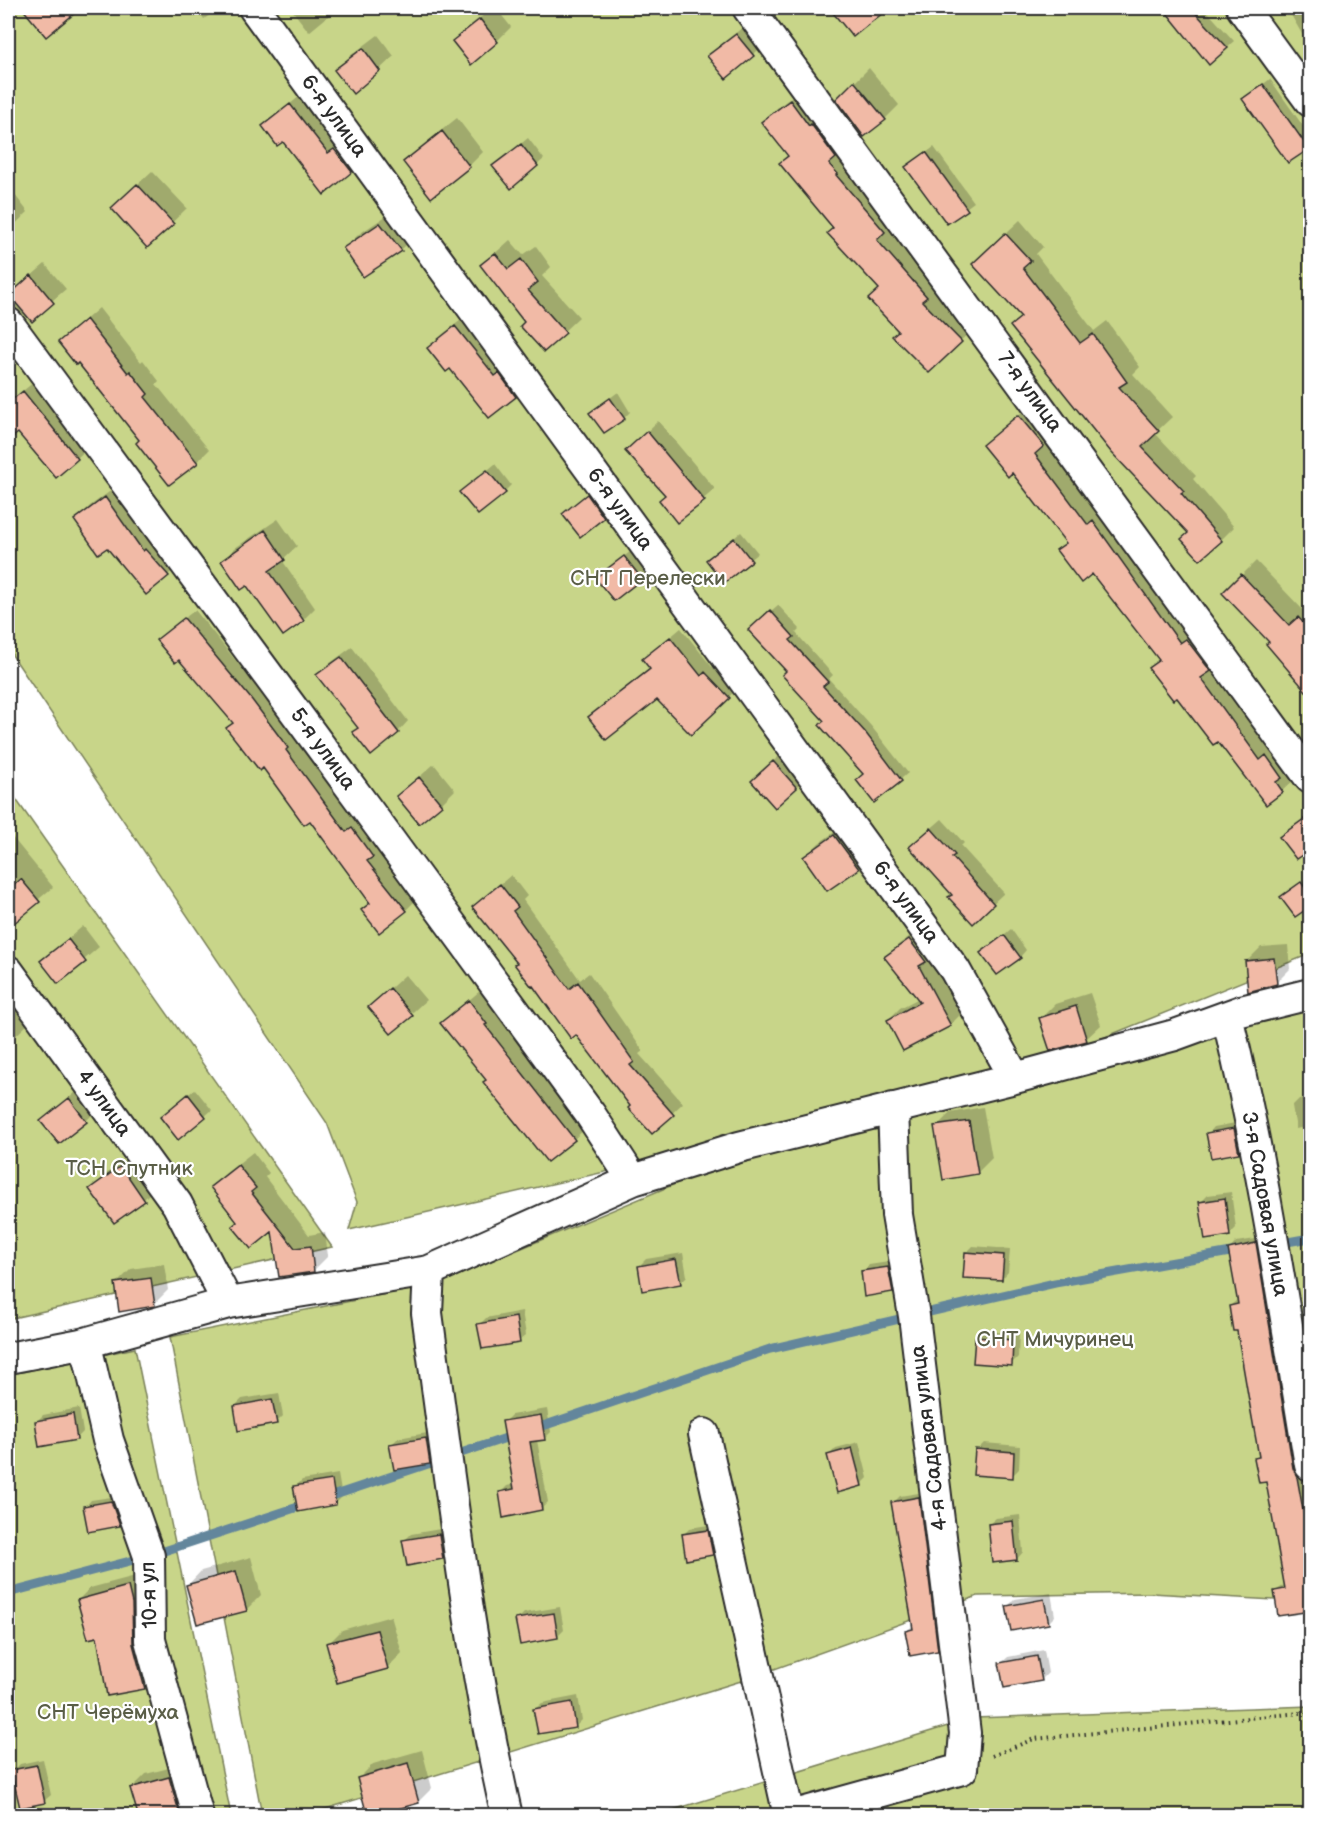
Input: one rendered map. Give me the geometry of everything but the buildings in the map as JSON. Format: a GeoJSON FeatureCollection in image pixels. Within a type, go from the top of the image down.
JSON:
{"type":"FeatureCollection","features":[{"type":"Feature","properties":{"kind":"street","name":"6-я улица"},"geometry":{"type":"LineString","coordinates":[[254,8],[955,970],[1015,1078]]}},
{"type":"Feature","properties":{"kind":"street","name":"7-я улица"},"geometry":{"type":"LineString","coordinates":[[748,8],[1311,778]]}},
{"type":"Feature","properties":{"kind":"street"},"geometry":{"type":"LineString","coordinates":[[1242,8],[1311,101]]}},
{"type":"Feature","properties":{"kind":"street","name":"5-я улица"},"geometry":{"type":"LineString","coordinates":[[8,323],[590,1114],[633,1180]]}},
{"type":"Feature","properties":{"kind":"street","name":"4 улица"},"geometry":{"type":"LineString","coordinates":[[8,971],[177,1204],[228,1303]]}},
{"type":"Feature","properties":{"kind":"street"},"geometry":{"type":"LineString","coordinates":[[8,1358],[81,1344],[228,1303],[429,1271],[633,1180],[739,1147],[1015,1078],[1175,1035],[1227,1016],[1311,994]]}},
{"type":"Feature","properties":{"kind":"street","name":"3-я Садовая улица"},"geometry":{"type":"LineString","coordinates":[[1227,1016],[1245,1090],[1270,1220],[1311,1465]]}},
{"type":"Feature","properties":{"kind":"street","name":"4-я Садовая улица"},"geometry":{"type":"LineString","coordinates":[[893,1108],[897,1215],[914,1316],[965,1733],[962,1769]]}},
{"type":"Feature","properties":{"kind":"street"},"geometry":{"type":"LineString","coordinates":[[429,1271],[427,1313],[466,1590],[497,1775],[507,1815]]}},
{"type":"Feature","properties":{"kind":"street","name":"10-я ул"},"geometry":{"type":"LineString","coordinates":[[81,1344],[89,1358],[108,1440],[149,1556],[150,1640],[198,1815]]}},
{"type":"Feature","properties":{"kind":"street"},"geometry":{"type":"LineString","coordinates":[[704,1434],[790,1815],[962,1769]]}},
{"type":"Feature","properties":{"kind":"path"},"geometry":{"type":"LineString","coordinates":[[962,1769],[1034,1739],[1311,1712]]}},
{"type":"Feature","properties":{"kind":"green space","name":"СНТ Перелески"},"geometry":{"type":"Polygon","coordinates":[[[8,8],[1310,8],[1310,954],[984,1086],[349,1230],[357,1202],[327,1123],[8,649],[8,8]]]}},
{"type":"Feature","properties":{"kind":"green space","name":"ТСН Спутник"},"geometry":{"type":"Polygon","coordinates":[[[8,788],[332,1247],[8,1319],[8,788]]]}},
{"type":"Feature","properties":{"kind":"green space","name":"СНТ Мичуринец"},"geometry":{"type":"Polygon","coordinates":[[[1310,1008],[1310,1602],[1151,1593],[978,1596],[741,1681],[306,1815],[262,1815],[170,1337],[436,1284],[730,1161],[1310,1008]]]}},
{"type":"Feature","properties":{"kind":"green space","name":"СНТ Черёмуха"},"geometry":{"type":"Polygon","coordinates":[[[135,1348],[231,1815],[8,1815],[8,1375],[135,1348]]]}},
{"type":"Feature","properties":{"kind":"green space"},"geometry":{"type":"Polygon","coordinates":[[[1310,1706],[1310,1815],[653,1816],[974,1718],[1310,1706]]]}},
{"type":"Feature","properties":{"kind":"waterway"},"geometry":{"type":"LineString","coordinates":[[531,1430],[770,1349],[1055,1283],[1310,1238]]}},
{"type":"Feature","properties":{"kind":"waterway"},"geometry":{"type":"LineString","coordinates":[[323,1499],[515,1435]]}},
{"type":"Feature","properties":{"kind":"waterway"},"geometry":{"type":"LineString","coordinates":[[8,1593],[149,1556],[307,1504]]}}]}
